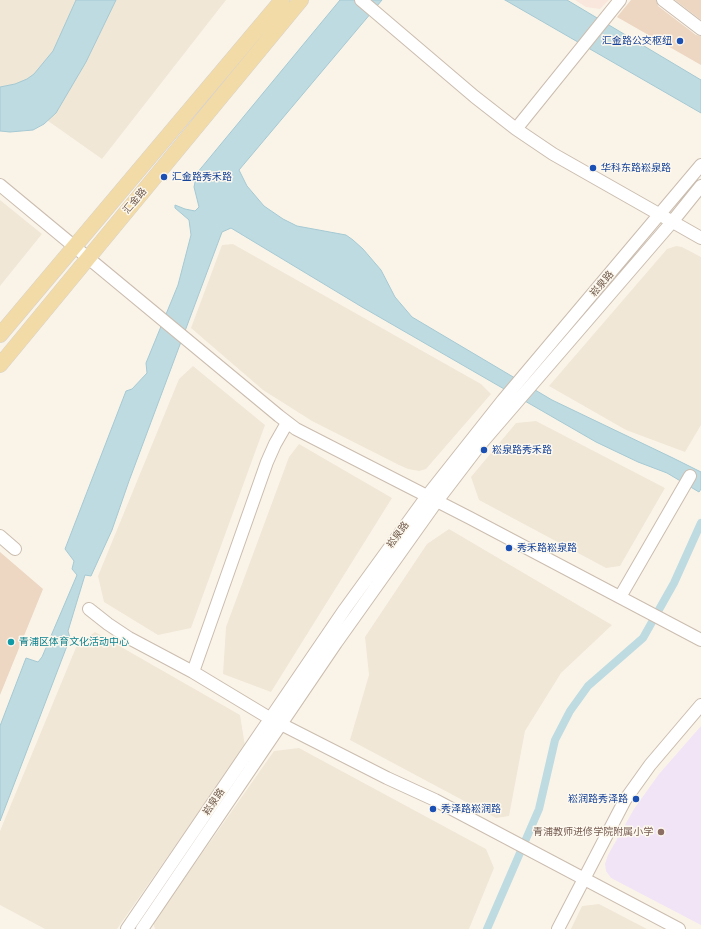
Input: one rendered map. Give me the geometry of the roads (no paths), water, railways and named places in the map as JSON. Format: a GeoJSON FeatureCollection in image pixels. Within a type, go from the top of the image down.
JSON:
{"type":"FeatureCollection","features":[{"type":"Feature","properties":{"kind":"main road","name":"汇金路"},"geometry":{"type":"LineString","coordinates":[[0,335],[282,0]]}},
{"type":"Feature","properties":{"kind":"main road","name":"汇金路"},"geometry":{"type":"LineString","coordinates":[[0,364],[301,0]]}},
{"type":"Feature","properties":{"kind":"street"},"geometry":{"type":"LineString","coordinates":[[361,0],[475,97],[516,129],[553,154],[701,238]]}},
{"type":"Feature","properties":{"kind":"street"},"geometry":{"type":"LineString","coordinates":[[516,129],[620,0]]}},
{"type":"Feature","properties":{"kind":"street"},"geometry":{"type":"LineString","coordinates":[[663,0],[701,29]]}},
{"type":"Feature","properties":{"kind":"street","name":"崧泉路"},"geometry":{"type":"LineString","coordinates":[[127,929],[276,722],[350,612],[432,498],[659,215],[701,165]]}},
{"type":"Feature","properties":{"kind":"street"},"geometry":{"type":"LineString","coordinates":[[0,185],[287,422],[312,438],[432,498],[701,640]]}},
{"type":"Feature","properties":{"kind":"street","name":"崧泉路"},"geometry":{"type":"LineString","coordinates":[[526,382],[672,222],[701,186]]}},
{"type":"Feature","properties":{"kind":"street"},"geometry":{"type":"LineString","coordinates":[[193,672],[268,462],[275,444],[287,422]]}},
{"type":"Feature","properties":{"kind":"street"},"geometry":{"type":"LineString","coordinates":[[620,597],[690,476]]}},
{"type":"Feature","properties":{"kind":"street"},"geometry":{"type":"LineString","coordinates":[[0,536],[15,549]]}},
{"type":"Feature","properties":{"kind":"street"},"geometry":{"type":"LineString","coordinates":[[90,609],[108,624],[129,638],[193,672],[276,722],[387,778],[435,800],[679,929]]}},
{"type":"Feature","properties":{"kind":"street"},"geometry":{"type":"LineString","coordinates":[[558,929],[585,879],[615,816],[625,800],[650,765],[701,705]]}},
{"type":"Feature","properties":{"kind":"street","name":"崧泉路"},"geometry":{"type":"LineString","coordinates":[[142,929],[276,722]]}},
{"type":"Feature","properties":{"kind":"water"},"geometry":{"type":"Polygon","coordinates":[[[76,0],[116,0],[86,62],[56,113],[44,124],[33,130],[10,132],[0,131],[0,87],[15,84],[34,74],[53,51],[76,0]]]}},
{"type":"Feature","properties":{"kind":"water"},"geometry":{"type":"Polygon","coordinates":[[[340,0],[382,0],[239,170],[247,186],[264,206],[283,219],[297,226],[346,235],[353,240],[381,270],[395,297],[412,317],[552,400],[701,472],[701,489],[699,492],[667,473],[638,462],[596,442],[362,307],[231,228],[222,232],[112,530],[91,576],[85,575],[68,631],[70,638],[0,821],[0,726],[26,658],[38,662],[42,657],[77,575],[72,569],[74,561],[65,549],[126,391],[132,389],[147,373],[146,363],[178,285],[191,235],[189,220],[175,208],[175,205],[195,211],[199,207],[194,187],[197,173],[340,0]]]}},
{"type":"Feature","properties":{"kind":"water"},"geometry":{"type":"Polygon","coordinates":[[[505,0],[567,0],[701,80],[701,113],[505,0]]]}},
{"type":"Feature","properties":{"kind":"waterway"},"geometry":{"type":"LineString","coordinates":[[487,929],[539,809],[555,740],[570,711],[588,686],[643,638],[674,583],[701,523]]}},
{"type":"Feature","properties":{"kind":"place","name":"汇金路公交枢纽"},"geometry":{"type":"Point","coordinates":[680,41]}},
{"type":"Feature","properties":{"kind":"place","name":"华科东路崧泉路"},"geometry":{"type":"Point","coordinates":[593,168]}},
{"type":"Feature","properties":{"kind":"place","name":"汇金路秀禾路"},"geometry":{"type":"Point","coordinates":[164,177]}},
{"type":"Feature","properties":{"kind":"place","name":"崧泉路秀禾路"},"geometry":{"type":"Point","coordinates":[484,450]}},
{"type":"Feature","properties":{"kind":"place","name":"秀禾路崧泉路"},"geometry":{"type":"Point","coordinates":[509,548]}},
{"type":"Feature","properties":{"kind":"place","name":"青浦区体育文化活动中心"},"geometry":{"type":"Point","coordinates":[11,642]}},
{"type":"Feature","properties":{"kind":"place","name":"崧润路秀泽路"},"geometry":{"type":"Point","coordinates":[636,799]}},
{"type":"Feature","properties":{"kind":"place","name":"秀泽路崧润路"},"geometry":{"type":"Point","coordinates":[433,809]}},
{"type":"Feature","properties":{"kind":"place","name":"青浦教师进修学院附属小学"},"geometry":{"type":"Point","coordinates":[661,832]}}]}
